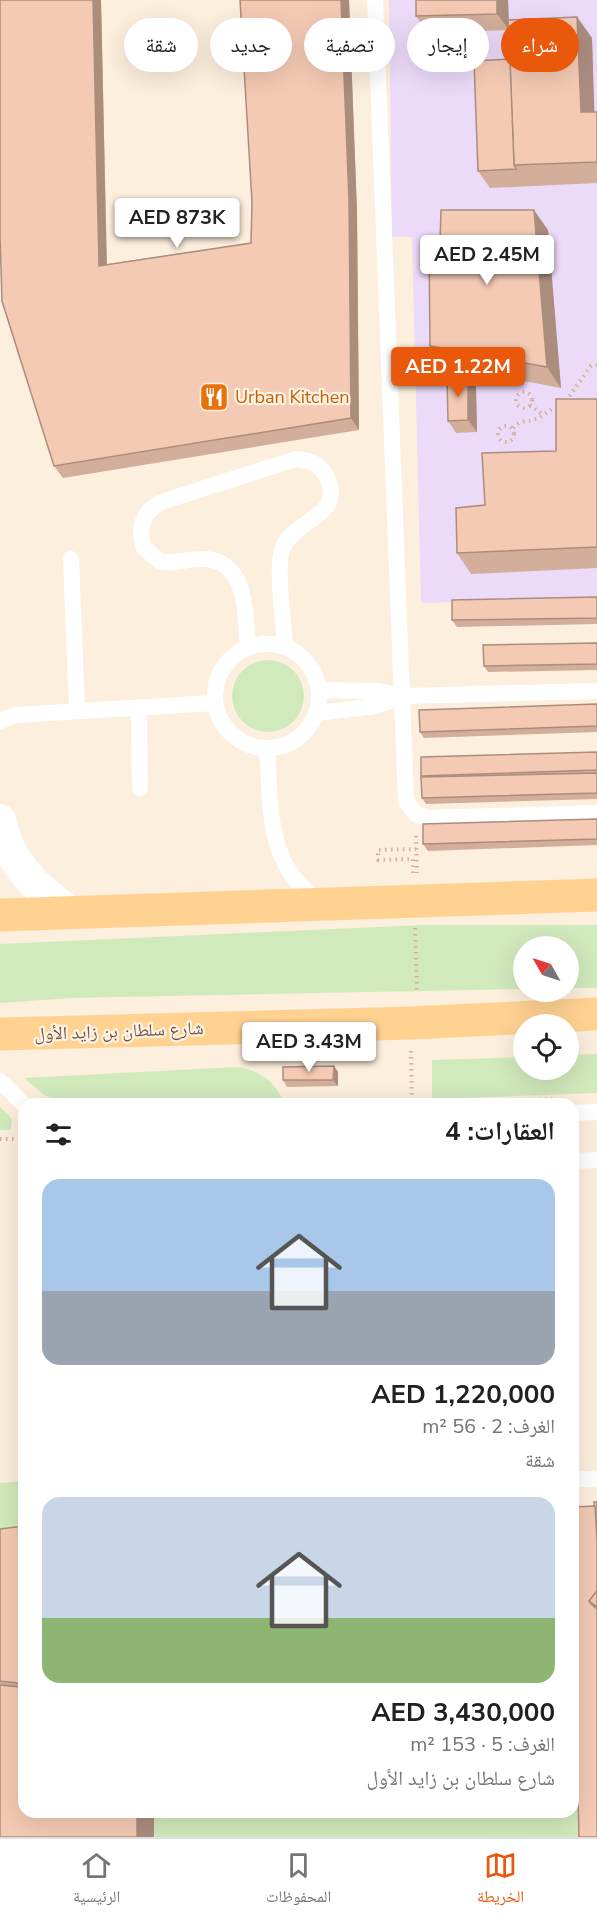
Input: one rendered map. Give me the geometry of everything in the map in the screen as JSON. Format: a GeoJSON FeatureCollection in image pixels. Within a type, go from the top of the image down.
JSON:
{"type":"FeatureCollection","features":[{"type":"Feature","properties":{"kind":"main road"},"geometry":{"type":"LineString","coordinates":[[0,915],[415,903],[597,895]]}},
{"type":"Feature","properties":{"kind":"main road","name":"شارع سلطان بن زايد الأول"},"geometry":{"type":"LineString","coordinates":[[0,1034],[414,1009],[597,1014]]}},
{"type":"Feature","properties":{"kind":"street"},"geometry":{"type":"LineString","coordinates":[[0,820],[9,846],[24,872],[38,888],[73,913]]}},
{"type":"Feature","properties":{"kind":"lane"},"geometry":{"type":"LineString","coordinates":[[375,0],[404,696],[405,793],[410,808],[416,814],[428,818],[597,813]]}},
{"type":"Feature","properties":{"kind":"lane"},"geometry":{"type":"LineString","coordinates":[[248,648],[241,587],[235,574],[225,565],[212,560],[161,562],[144,549],[140,527],[151,508],[161,502],[296,459],[316,465],[329,482],[330,492],[323,512],[292,534],[283,547],[280,563],[285,647]]}},
{"type":"Feature","properties":{"kind":"lane"},"geometry":{"type":"LineString","coordinates":[[71,559],[76,710]]}},
{"type":"Feature","properties":{"kind":"lane"},"geometry":{"type":"LineString","coordinates":[[266,644],[285,647],[298,654],[309,664],[319,690],[317,713],[311,725],[299,738],[284,746],[267,749],[243,743],[233,736],[218,715],[215,703],[219,676],[226,664],[248,648],[266,644]]}},
{"type":"Feature","properties":{"kind":"lane"},"geometry":{"type":"LineString","coordinates":[[319,690],[376,691],[404,696],[597,691]]}},
{"type":"Feature","properties":{"kind":"lane"},"geometry":{"type":"LineString","coordinates":[[317,713],[376,706],[404,696]]}},
{"type":"Feature","properties":{"kind":"lane"},"geometry":{"type":"LineString","coordinates":[[0,721],[15,715],[215,703]]}},
{"type":"Feature","properties":{"kind":"lane"},"geometry":{"type":"LineString","coordinates":[[140,708],[140,788]]}},
{"type":"Feature","properties":{"kind":"lane"},"geometry":{"type":"LineString","coordinates":[[267,749],[272,822],[275,842],[282,862],[294,880],[309,894],[327,904]]}},
{"type":"Feature","properties":{"kind":"lane"},"geometry":{"type":"LineString","coordinates":[[0,1081],[18,1099]]}},
{"type":"Feature","properties":{"kind":"lane"},"geometry":{"type":"LineString","coordinates":[[579,1113],[597,1112]]}},
{"type":"Feature","properties":{"kind":"lane"},"geometry":{"type":"LineString","coordinates":[[579,1161],[597,1160]]}},
{"type":"Feature","properties":{"kind":"lane"},"geometry":{"type":"LineString","coordinates":[[579,1479],[597,1479]]}},
{"type":"Feature","properties":{"kind":"path"},"geometry":{"type":"LineString","coordinates":[[513,428],[509,426],[500,428],[498,437],[501,440],[510,441],[513,438],[513,428],[520,421],[536,419],[549,409],[565,404],[572,390],[584,379],[591,366],[597,365]]}},
{"type":"Feature","properties":{"kind":"path"},"geometry":{"type":"LineString","coordinates":[[522,391],[531,395],[530,405],[521,408],[517,404],[518,394],[522,391]]}},
{"type":"Feature","properties":{"kind":"path"},"geometry":{"type":"LineString","coordinates":[[530,405],[542,414]]}},
{"type":"Feature","properties":{"kind":"path"},"geometry":{"type":"LineString","coordinates":[[413,1098],[416,814]]}},
{"type":"Feature","properties":{"kind":"path"},"geometry":{"type":"LineString","coordinates":[[415,903],[413,859],[378,860],[378,850],[416,849]]}},
{"type":"Feature","properties":{"kind":"path"},"geometry":{"type":"LineString","coordinates":[[0,1139],[18,1139]]}},
{"type":"Feature","properties":{"kind":"shaded area"},"geometry":{"type":"Polygon","coordinates":[[[389,0],[597,0],[597,597],[421,603],[412,237],[392,237],[390,72],[395,72],[395,18],[389,18],[389,0]]]}},
{"type":"Feature","properties":{"kind":"green space"},"geometry":{"type":"Polygon","coordinates":[[[268,660],[288,666],[298,676],[304,696],[298,716],[288,726],[268,732],[248,726],[238,716],[232,696],[238,676],[248,666],[268,660]]]}},
{"type":"Feature","properties":{"kind":"green space"},"geometry":{"type":"Polygon","coordinates":[[[424,925],[597,925],[597,988],[579,988],[579,936],[513,936],[513,989],[71,998],[0,1003],[0,944],[424,925]]]}},
{"type":"Feature","properties":{"kind":"green space"},"geometry":{"type":"Polygon","coordinates":[[[597,1054],[597,1093],[432,1098],[432,1060],[513,1057],[513,1080],[579,1080],[579,1055],[597,1054]]]}},
{"type":"Feature","properties":{"kind":"green space"},"geometry":{"type":"Polygon","coordinates":[[[237,1067],[259,1073],[275,1087],[282,1098],[51,1098],[24,1078],[237,1067]]]}},
{"type":"Feature","properties":{"kind":"green space"},"geometry":{"type":"Polygon","coordinates":[[[0,1107],[12,1119],[11,1130],[0,1130],[0,1107]]]}},
{"type":"Feature","properties":{"kind":"green space"},"geometry":{"type":"Polygon","coordinates":[[[18,1482],[18,1818],[579,1818],[579,1609],[597,1837],[0,1837],[0,1483],[18,1482]]]}},
{"type":"Feature","properties":{"kind":"building"},"geometry":{"type":"Polygon","coordinates":[[[0,0],[93,0],[99,266],[251,243],[252,202],[244,72],[292,72],[292,18],[241,18],[240,0],[341,0],[342,18],[304,18],[304,72],[344,72],[349,200],[351,418],[54,466],[2,301],[0,0]]]}},
{"type":"Feature","properties":{"kind":"building"},"geometry":{"type":"Polygon","coordinates":[[[416,0],[497,0],[497,14],[416,16],[416,0]]]}},
{"type":"Feature","properties":{"kind":"building"},"geometry":{"type":"Polygon","coordinates":[[[489,60],[501,60],[501,72],[510,72],[516,169],[478,171],[474,72],[489,72],[489,60]]]}},
{"type":"Feature","properties":{"kind":"building"},"geometry":{"type":"Polygon","coordinates":[[[579,64],[581,112],[597,112],[597,162],[514,165],[510,72],[579,72],[579,64]]]}},
{"type":"Feature","properties":{"kind":"building"},"geometry":{"type":"Polygon","coordinates":[[[441,210],[534,210],[547,367],[430,346],[429,243],[440,242],[441,210]]]}},
{"type":"Feature","properties":{"kind":"building"},"geometry":{"type":"Polygon","coordinates":[[[468,375],[468,420],[448,421],[447,376],[468,375]]]}},
{"type":"Feature","properties":{"kind":"building"},"geometry":{"type":"Polygon","coordinates":[[[556,399],[597,399],[597,547],[457,553],[456,508],[485,505],[482,453],[556,451],[556,399]]]}},
{"type":"Feature","properties":{"kind":"building"},"geometry":{"type":"Polygon","coordinates":[[[597,597],[597,618],[452,620],[452,600],[597,597]]]}},
{"type":"Feature","properties":{"kind":"building"},"geometry":{"type":"Polygon","coordinates":[[[597,643],[597,664],[484,666],[483,645],[597,643]]]}},
{"type":"Feature","properties":{"kind":"building"},"geometry":{"type":"Polygon","coordinates":[[[597,704],[597,726],[420,732],[419,710],[597,704]]]}},
{"type":"Feature","properties":{"kind":"building"},"geometry":{"type":"Polygon","coordinates":[[[597,752],[597,770],[421,776],[421,757],[597,752]]]}},
{"type":"Feature","properties":{"kind":"building"},"geometry":{"type":"Polygon","coordinates":[[[597,773],[597,793],[422,798],[421,777],[597,773]]]}},
{"type":"Feature","properties":{"kind":"building"},"geometry":{"type":"Polygon","coordinates":[[[597,819],[597,839],[423,844],[423,824],[597,819]]]}},
{"type":"Feature","properties":{"kind":"building"},"geometry":{"type":"Polygon","coordinates":[[[334,1066],[333,1080],[283,1080],[283,1067],[334,1066]]]}},
{"type":"Feature","properties":{"kind":"building"},"geometry":{"type":"Polygon","coordinates":[[[594,1502],[597,1502],[597,1540],[594,1502]]]}},
{"type":"Feature","properties":{"kind":"building"},"geometry":{"type":"Polygon","coordinates":[[[595,1506],[597,1540],[597,1591],[589,1601],[597,1609],[597,1837],[579,1837],[579,1507],[595,1506]]]}},
{"type":"Feature","properties":{"kind":"building"},"geometry":{"type":"Polygon","coordinates":[[[18,1527],[18,1684],[0,1681],[0,1529],[18,1527]]]}},
{"type":"Feature","properties":{"kind":"building"},"geometry":{"type":"Polygon","coordinates":[[[597,1591],[597,1607],[589,1601],[597,1591]]]}},
{"type":"Feature","properties":{"kind":"building"},"geometry":{"type":"Polygon","coordinates":[[[0,1685],[18,1687],[18,1818],[137,1818],[137,1837],[0,1837],[0,1685]]]}},
{"type":"Feature","properties":{"kind":"place","name":"Urban Kitchen"},"geometry":{"type":"Point","coordinates":[214,397]}}]}
